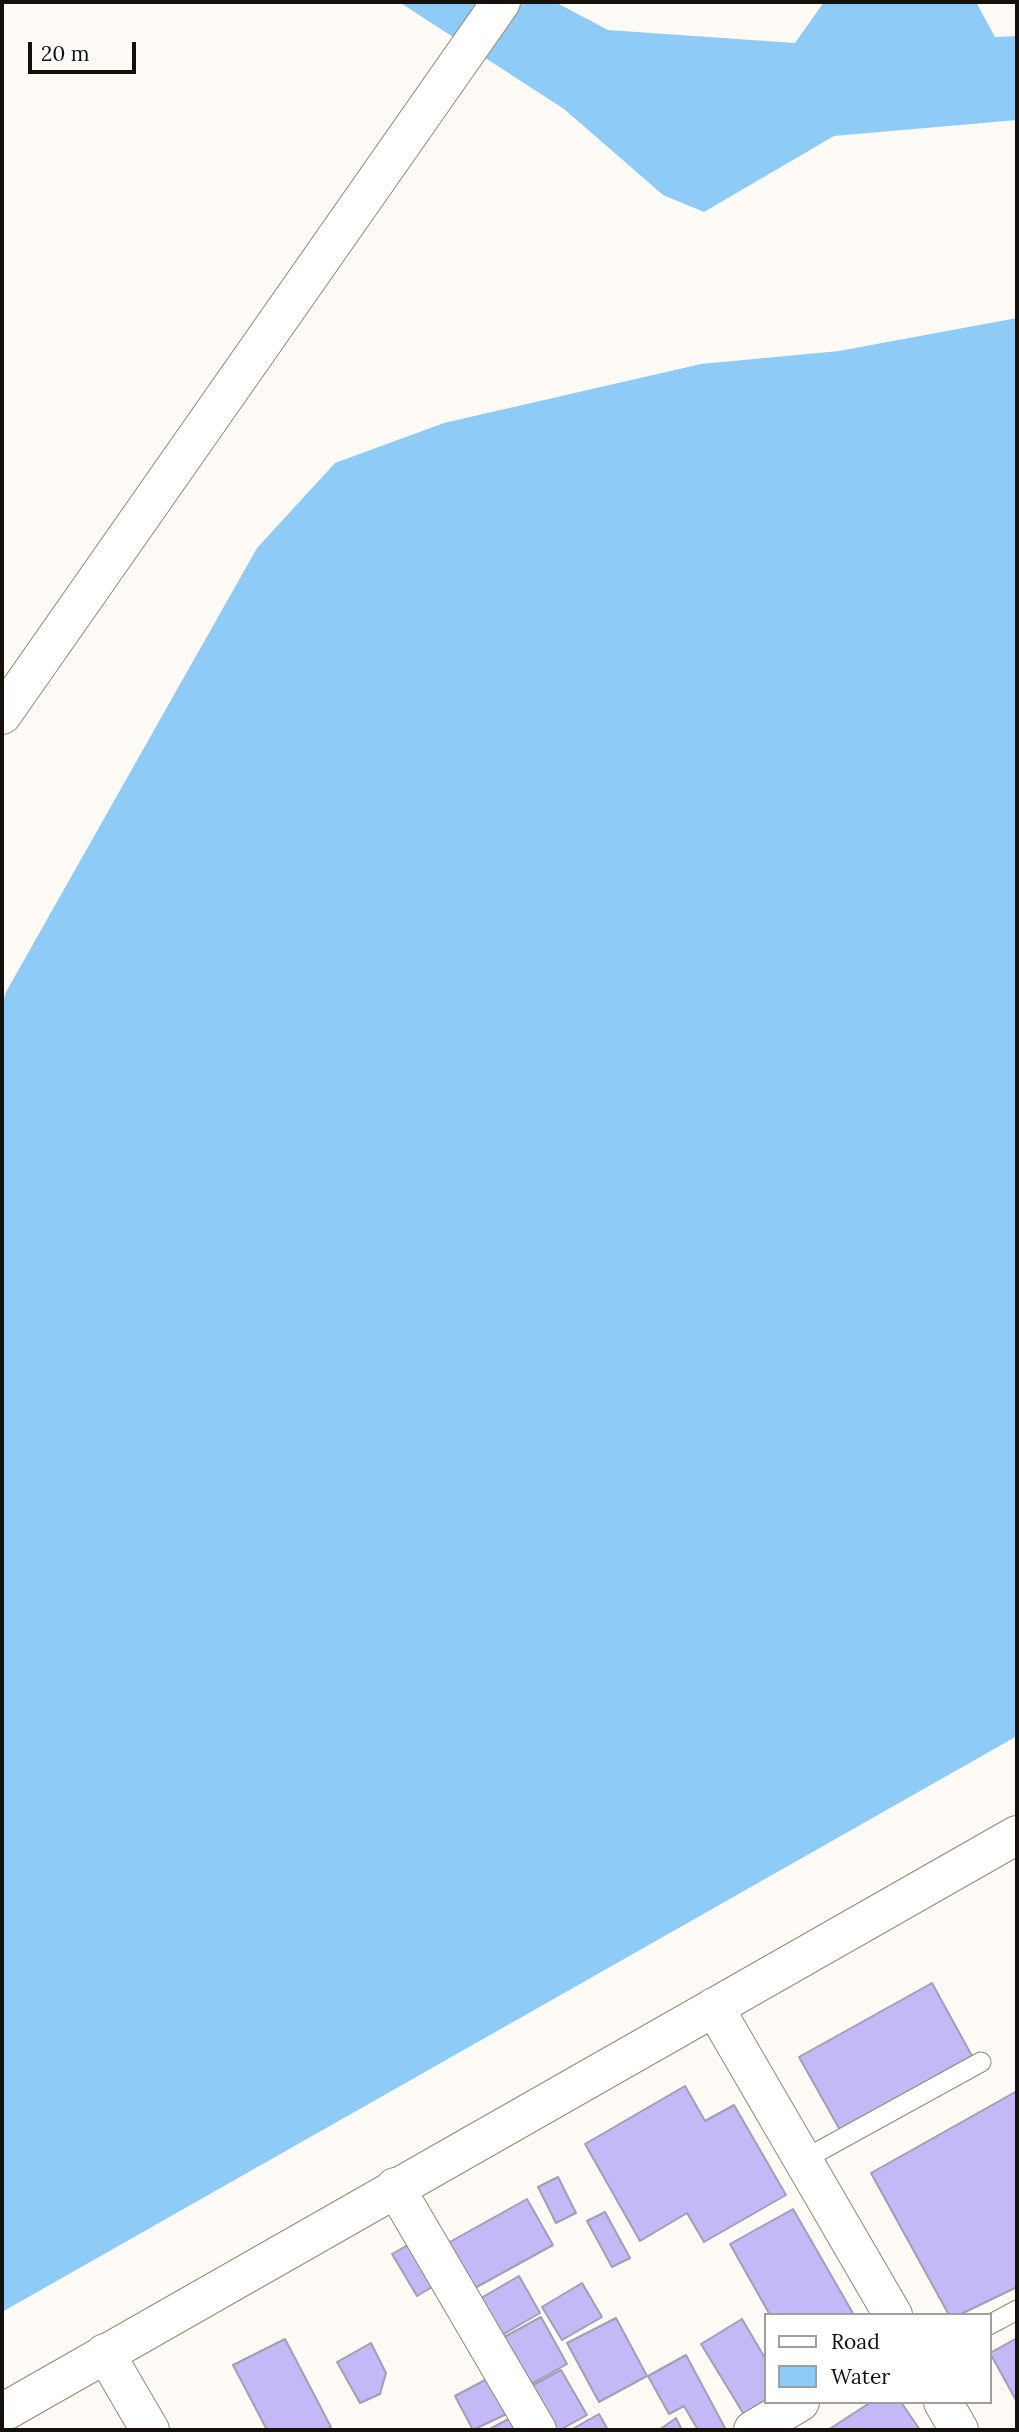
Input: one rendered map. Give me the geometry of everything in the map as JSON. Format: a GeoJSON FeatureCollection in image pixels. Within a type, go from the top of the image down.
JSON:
{"type":"FeatureCollection","features":[{"type":"Feature","properties":{"kind":"street"},"geometry":{"type":"LineString","coordinates":[[2,715],[501,2]]}},
{"type":"Feature","properties":{"kind":"street"},"geometry":{"type":"LineString","coordinates":[[2,2413],[1017,1835]]}},
{"type":"Feature","properties":{"kind":"street"},"geometry":{"type":"LineString","coordinates":[[714,2007],[892,2313]]}},
{"type":"Feature","properties":{"kind":"street"},"geometry":{"type":"LineString","coordinates":[[395,2188],[537,2430]]}},
{"type":"Feature","properties":{"kind":"street"},"geometry":{"type":"LineString","coordinates":[[105,2353],[150,2430]]}},
{"type":"Feature","properties":{"kind":"street"},"geometry":{"type":"LineString","coordinates":[[753,2430],[797,2404]]}},
{"type":"Feature","properties":{"kind":"street"},"geometry":{"type":"LineString","coordinates":[[944,2404],[959,2430]]}},
{"type":"Feature","properties":{"kind":"lane"},"geometry":{"type":"LineString","coordinates":[[803,2160],[981,2062]]}},
{"type":"Feature","properties":{"kind":"lane"},"geometry":{"type":"LineString","coordinates":[[991,2324],[1017,2310]]}},
{"type":"Feature","properties":{"kind":"water"},"geometry":{"type":"Polygon","coordinates":[[[399,2],[555,2],[608,30],[795,43],[824,2],[976,2],[995,37],[1017,36],[1017,120],[834,136],[704,212],[663,195],[564,109],[399,2]]]}},
{"type":"Feature","properties":{"kind":"water"},"geometry":{"type":"Polygon","coordinates":[[[1017,318],[1017,1736],[2,2312],[2,1005],[6,992],[257,548],[335,463],[444,423],[701,364],[839,351],[1017,318]]]}},
{"type":"Feature","properties":{"kind":"building"},"geometry":{"type":"Polygon","coordinates":[[[932,1983],[972,2056],[840,2130],[799,2057],[932,1983]]]}},
{"type":"Feature","properties":{"kind":"building"},"geometry":{"type":"Polygon","coordinates":[[[685,2086],[705,2121],[734,2105],[786,2195],[704,2242],[687,2213],[640,2241],[585,2144],[685,2086]]]}},
{"type":"Feature","properties":{"kind":"building"},"geometry":{"type":"Polygon","coordinates":[[[1017,2091],[1017,2287],[963,2313],[948,2313],[871,2173],[1017,2091]]]}},
{"type":"Feature","properties":{"kind":"building"},"geometry":{"type":"Polygon","coordinates":[[[558,2177],[576,2213],[556,2223],[538,2187],[558,2177]]]}},
{"type":"Feature","properties":{"kind":"building"},"geometry":{"type":"Polygon","coordinates":[[[527,2199],[553,2245],[464,2294],[439,2248],[527,2199]]]}},
{"type":"Feature","properties":{"kind":"building"},"geometry":{"type":"Polygon","coordinates":[[[793,2209],[853,2313],[769,2313],[730,2244],[793,2209]]]}},
{"type":"Feature","properties":{"kind":"building"},"geometry":{"type":"Polygon","coordinates":[[[605,2212],[630,2258],[612,2267],[587,2221],[605,2212]]]}},
{"type":"Feature","properties":{"kind":"building"},"geometry":{"type":"Polygon","coordinates":[[[420,2238],[444,2280],[417,2296],[392,2254],[420,2238]]]}},
{"type":"Feature","properties":{"kind":"building"},"geometry":{"type":"Polygon","coordinates":[[[519,2276],[540,2313],[490,2342],[469,2305],[519,2276]]]}},
{"type":"Feature","properties":{"kind":"building"},"geometry":{"type":"Polygon","coordinates":[[[582,2283],[602,2317],[562,2340],[542,2307],[582,2283]]]}},
{"type":"Feature","properties":{"kind":"building"},"geometry":{"type":"Polygon","coordinates":[[[541,2317],[567,2364],[522,2389],[495,2342],[541,2317]]]}},
{"type":"Feature","properties":{"kind":"building"},"geometry":{"type":"Polygon","coordinates":[[[616,2318],[647,2376],[599,2402],[567,2343],[616,2318]]]}},
{"type":"Feature","properties":{"kind":"building"},"geometry":{"type":"Polygon","coordinates":[[[742,2319],[764,2356],[764,2404],[751,2426],[701,2344],[742,2319]]]}},
{"type":"Feature","properties":{"kind":"building"},"geometry":{"type":"Polygon","coordinates":[[[1017,2338],[1017,2402],[991,2355],[1017,2338]]]}},
{"type":"Feature","properties":{"kind":"building"},"geometry":{"type":"Polygon","coordinates":[[[285,2339],[331,2427],[325,2430],[267,2430],[233,2365],[285,2339]]]}},
{"type":"Feature","properties":{"kind":"building"},"geometry":{"type":"Polygon","coordinates":[[[371,2343],[386,2373],[380,2394],[360,2403],[337,2362],[371,2343]]]}},
{"type":"Feature","properties":{"kind":"building"},"geometry":{"type":"Polygon","coordinates":[[[686,2355],[726,2430],[698,2430],[684,2406],[669,2414],[648,2376],[686,2355]]]}},
{"type":"Feature","properties":{"kind":"building"},"geometry":{"type":"Polygon","coordinates":[[[561,2370],[587,2415],[560,2430],[549,2430],[526,2389],[561,2370]]]}},
{"type":"Feature","properties":{"kind":"building"},"geometry":{"type":"Polygon","coordinates":[[[500,2372],[519,2408],[473,2430],[455,2396],[500,2372]]]}},
{"type":"Feature","properties":{"kind":"building"},"geometry":{"type":"Polygon","coordinates":[[[868,2404],[902,2404],[920,2430],[828,2430],[868,2404]]]}},
{"type":"Feature","properties":{"kind":"building"},"geometry":{"type":"Polygon","coordinates":[[[599,2414],[608,2430],[571,2430],[576,2427],[599,2414]]]}},
{"type":"Feature","properties":{"kind":"building"},"geometry":{"type":"Polygon","coordinates":[[[516,2415],[525,2430],[488,2430],[516,2415]]]}},
{"type":"Feature","properties":{"kind":"building"},"geometry":{"type":"Polygon","coordinates":[[[676,2418],[682,2430],[659,2430],[676,2418]]]}}]}
